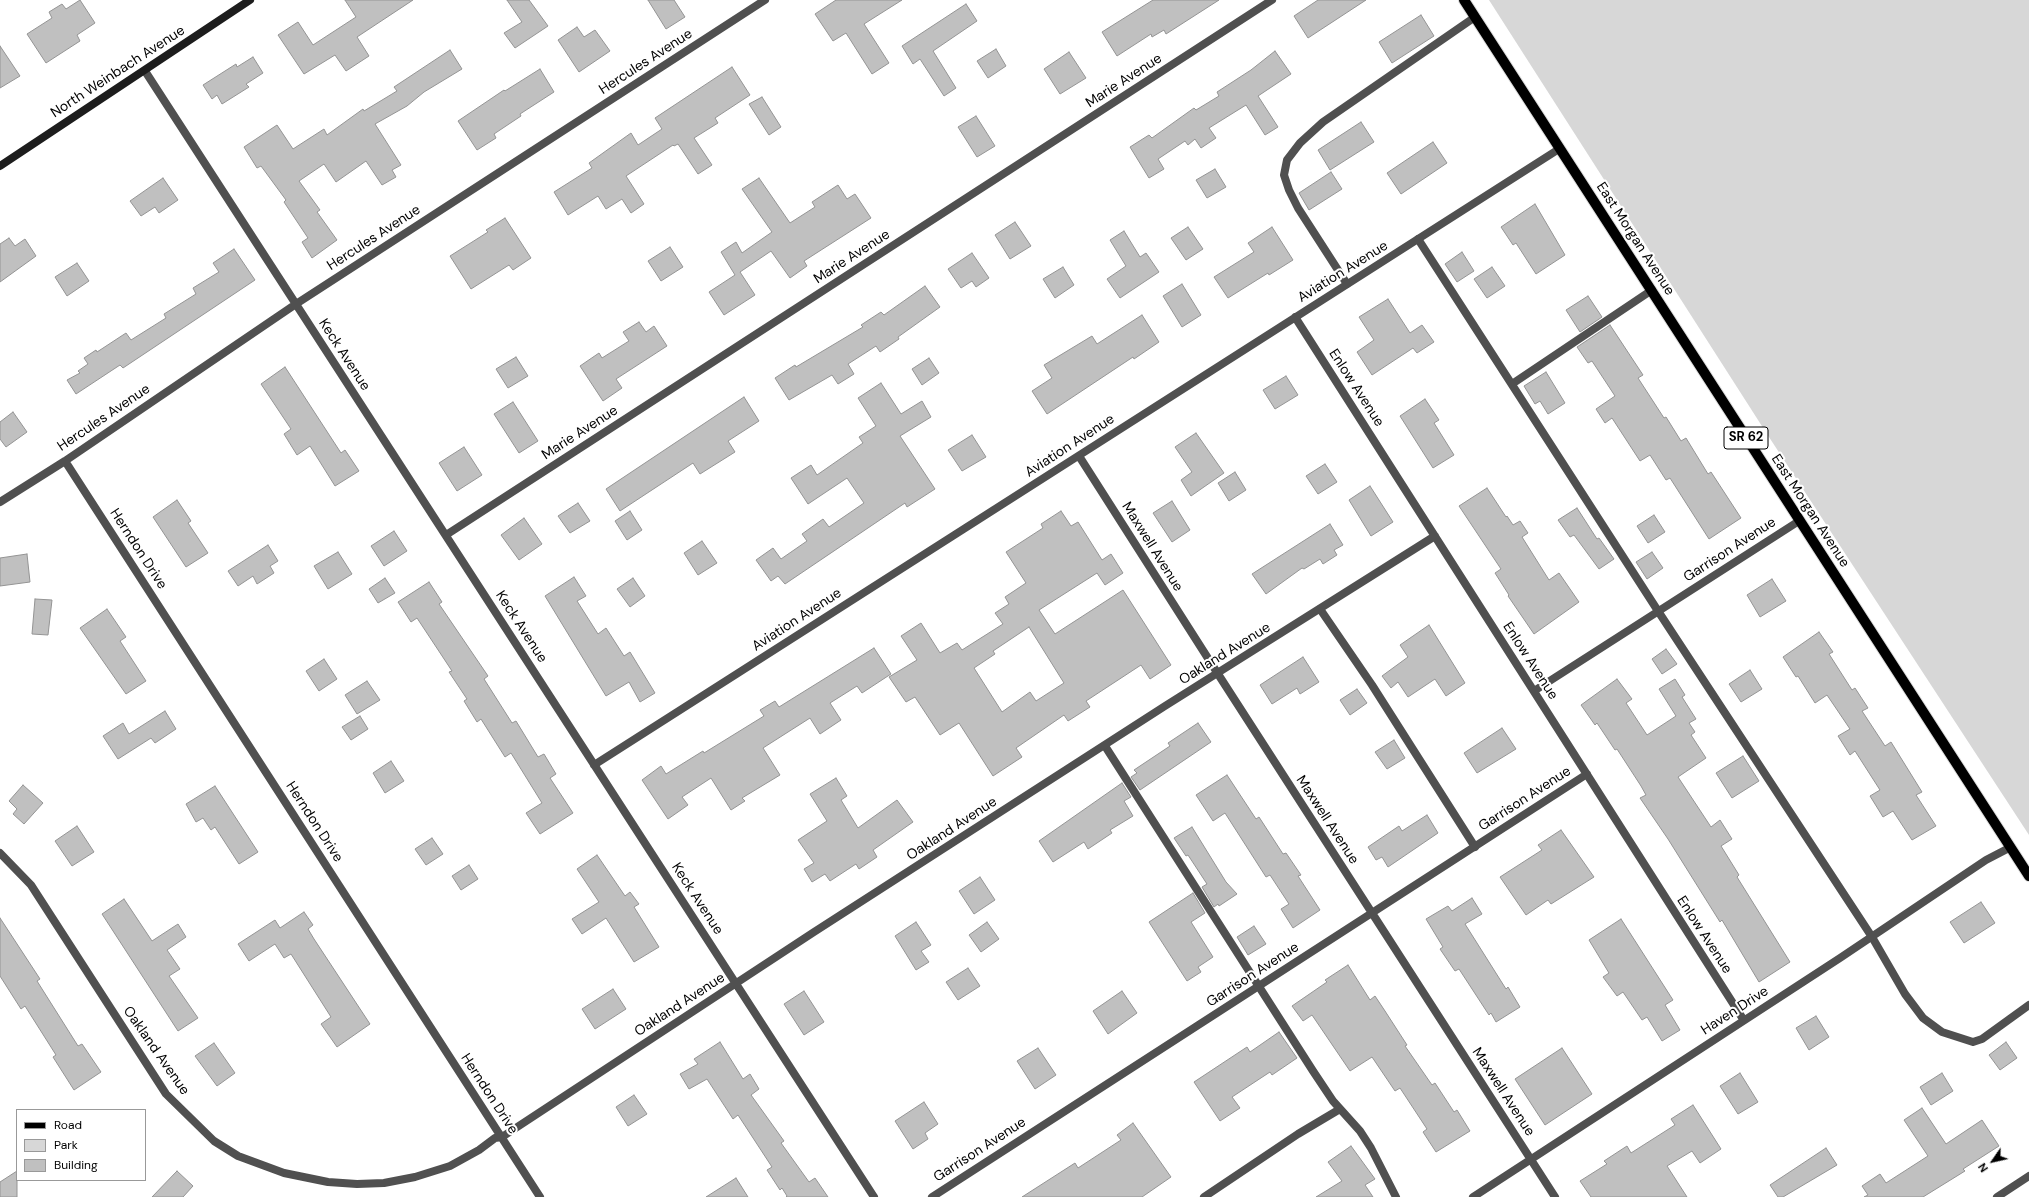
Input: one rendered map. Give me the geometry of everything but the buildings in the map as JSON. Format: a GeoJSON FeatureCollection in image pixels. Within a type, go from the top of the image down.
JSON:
{"type":"FeatureCollection","features":[{"type":"Feature","properties":{"kind":"main road","name":"North Weinbach Avenue"},"geometry":{"type":"LineString","coordinates":[[0,166],[250,0]]}},
{"type":"Feature","properties":{"kind":"main road","name":"East Morgan Avenue"},"geometry":{"type":"LineString","coordinates":[[1464,0],[2029,876]]}},
{"type":"Feature","properties":{"kind":"street","name":"Hercules Avenue"},"geometry":{"type":"LineString","coordinates":[[0,502],[65,461],[296,304],[765,0]]}},
{"type":"Feature","properties":{"kind":"street","name":"Marie Avenue"},"geometry":{"type":"LineString","coordinates":[[446,535],[1272,0]]}},
{"type":"Feature","properties":{"kind":"street"},"geometry":{"type":"LineString","coordinates":[[1347,284],[1298,208],[1289,190],[1284,175],[1287,160],[1300,143],[1324,122],[1475,17]]}},
{"type":"Feature","properties":{"kind":"street","name":"Keck Avenue"},"geometry":{"type":"LineString","coordinates":[[145,71],[874,1197]]}},
{"type":"Feature","properties":{"kind":"street","name":"Aviation Avenue"},"geometry":{"type":"LineString","coordinates":[[594,765],[1559,149]]}},
{"type":"Feature","properties":{"kind":"street"},"geometry":{"type":"LineString","coordinates":[[1418,239],[1658,612],[1872,937],[1910,1000],[1923,1018],[1942,1032],[1973,1042],[1982,1040],[2029,1005]]}},
{"type":"Feature","properties":{"kind":"street"},"geometry":{"type":"LineString","coordinates":[[1512,384],[1652,290]]}},
{"type":"Feature","properties":{"kind":"street","name":"Enlow Avenue"},"geometry":{"type":"LineString","coordinates":[[1295,317],[1743,1020]]}},
{"type":"Feature","properties":{"kind":"street","name":"Maxwell Avenue"},"geometry":{"type":"LineString","coordinates":[[1079,456],[1555,1197]]}},
{"type":"Feature","properties":{"kind":"street","name":"Herndon Drive"},"geometry":{"type":"LineString","coordinates":[[65,461],[540,1197]]}},
{"type":"Feature","properties":{"kind":"street","name":"Garrison Avenue"},"geometry":{"type":"LineString","coordinates":[[1534,691],[1799,521]]}},
{"type":"Feature","properties":{"kind":"street","name":"Oakland Avenue"},"geometry":{"type":"LineString","coordinates":[[0,853],[31,885],[166,1094],[214,1141],[238,1156],[284,1174],[328,1182],[357,1184],[384,1183],[415,1177],[450,1166],[479,1150],[495,1138],[502,1137],[1104,746],[1435,536]]}},
{"type":"Feature","properties":{"kind":"street"},"geometry":{"type":"LineString","coordinates":[[1320,609],[1372,685],[1475,847]]}},
{"type":"Feature","properties":{"kind":"street"},"geometry":{"type":"LineString","coordinates":[[1104,746],[1260,986],[1313,1072],[1340,1109],[1360,1131],[1371,1148],[1396,1197]]}},
{"type":"Feature","properties":{"kind":"street","name":"Garrison Avenue"},"geometry":{"type":"LineString","coordinates":[[932,1197],[1587,774]]}},
{"type":"Feature","properties":{"kind":"street","name":"Haven Drive"},"geometry":{"type":"LineString","coordinates":[[1473,1197],[1664,1074],[1743,1020],[1872,937],[1986,860],[2011,847]]}},
{"type":"Feature","properties":{"kind":"street"},"geometry":{"type":"LineString","coordinates":[[1204,1197],[1298,1134],[1340,1109]]}},
{"type":"Feature","properties":{"kind":"street"},"geometry":{"type":"LineString","coordinates":[[1997,1197],[2029,1176]]}},
{"type":"Feature","properties":{"kind":"green space"},"geometry":{"type":"Polygon","coordinates":[[[1489,0],[2029,0],[2029,835],[1767,434],[1489,0]]]}}]}
